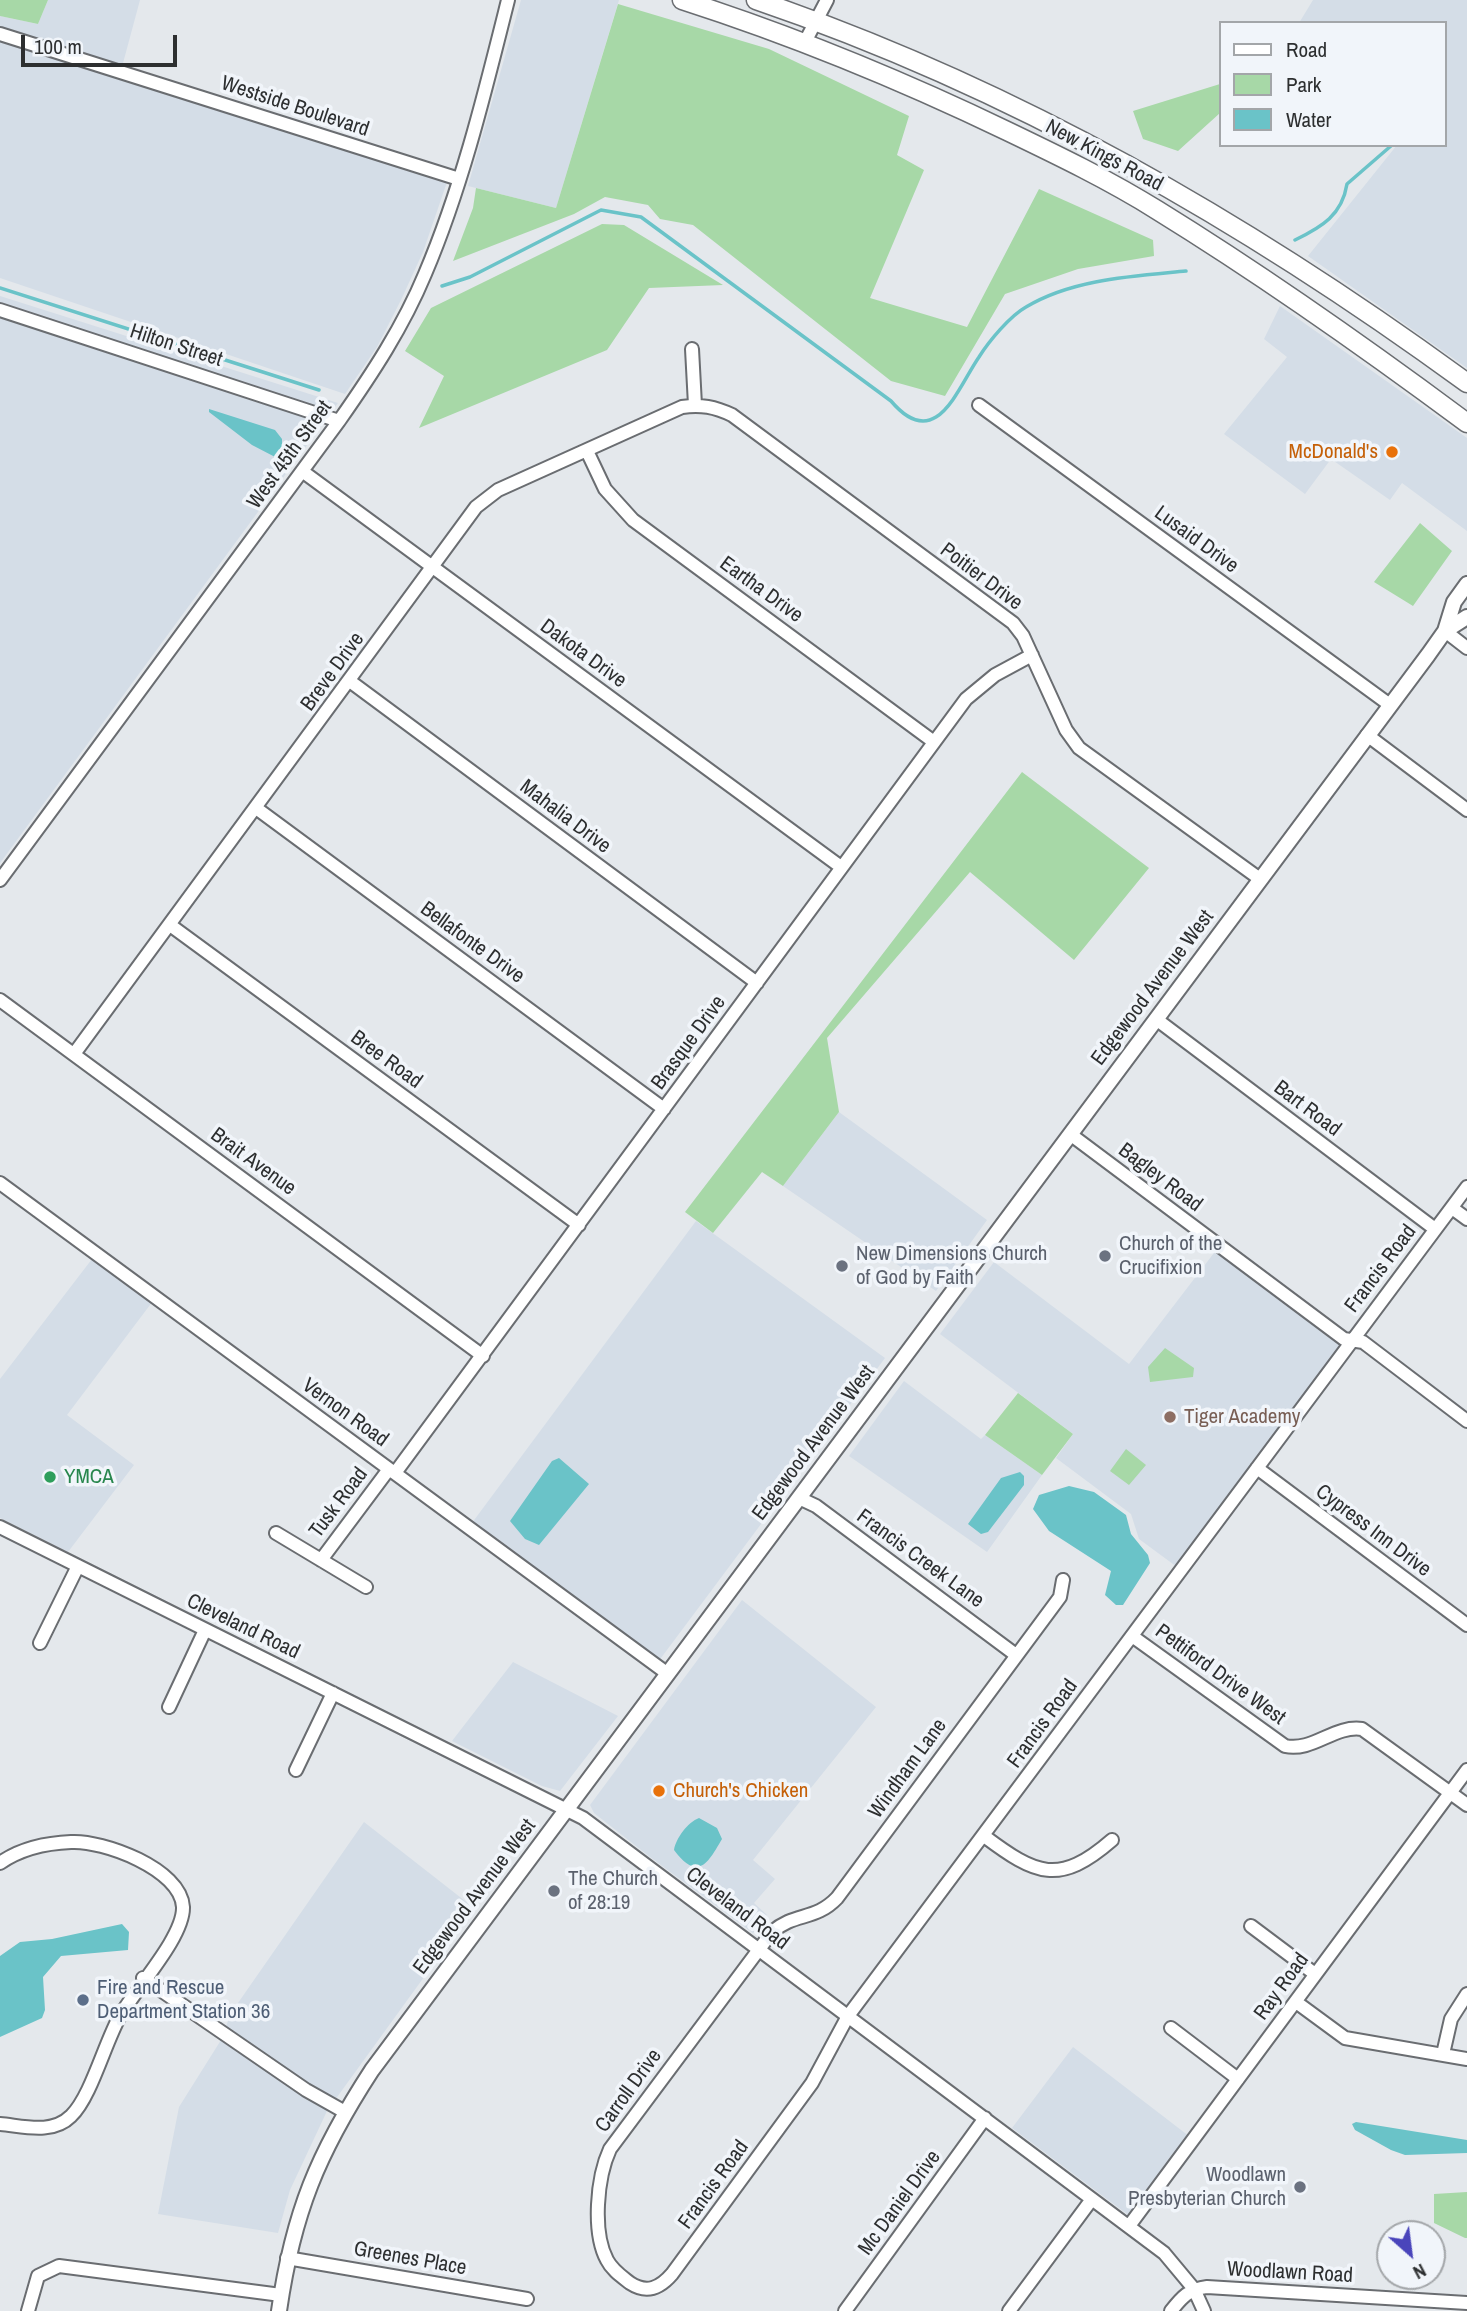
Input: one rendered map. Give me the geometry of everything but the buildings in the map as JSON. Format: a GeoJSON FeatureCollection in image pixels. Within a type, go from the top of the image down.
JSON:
{"type":"FeatureCollection","features":[{"type":"Feature","properties":{"kind":"highway","name":"New Kings Road"},"geometry":{"type":"LineString","coordinates":[[682,0],[805,42],[957,107],[1067,160],[1156,209],[1242,263],[1284,294],[1315,312],[1467,423]]}},
{"type":"Feature","properties":{"kind":"highway","name":"New Kings Road"},"geometry":{"type":"LineString","coordinates":[[756,0],[816,21],[934,70],[1080,139],[1181,194],[1283,255],[1467,383]]}},
{"type":"Feature","properties":{"kind":"main road","name":"Edgewood Avenue West"},"geometry":{"type":"LineString","coordinates":[[279,2311],[287,2258],[309,2184],[345,2112],[372,2070],[1445,631],[1454,602],[1467,584]]}},
{"type":"Feature","properties":{"kind":"main road","name":"Edgewood Avenue West"},"geometry":{"type":"LineString","coordinates":[[1445,631],[1467,617]]}},
{"type":"Feature","properties":{"kind":"street","name":"West 45th Street"},"geometry":{"type":"LineString","coordinates":[[2,873],[340,421],[387,350],[425,276],[459,179],[508,0]]}},
{"type":"Feature","properties":{"kind":"street"},"geometry":{"type":"LineString","coordinates":[[805,42],[827,0]]}},
{"type":"Feature","properties":{"kind":"street","name":"Westside Boulevard"},"geometry":{"type":"LineString","coordinates":[[0,34],[459,179]]}},
{"type":"Feature","properties":{"kind":"street"},"geometry":{"type":"LineString","coordinates":[[1067,160],[1080,139]]}},
{"type":"Feature","properties":{"kind":"street","name":"Hilton Street"},"geometry":{"type":"LineString","coordinates":[[0,310],[340,421]]}},
{"type":"Feature","properties":{"kind":"street"},"geometry":{"type":"LineString","coordinates":[[692,349],[695,405]]}},
{"type":"Feature","properties":{"kind":"street","name":"Breve Drive"},"geometry":{"type":"LineString","coordinates":[[74,1054],[486,498],[682,407],[695,405]]}},
{"type":"Feature","properties":{"kind":"street","name":"Poitier Drive"},"geometry":{"type":"LineString","coordinates":[[695,405],[717,408],[732,415],[1013,623],[1032,656],[1066,730],[1079,748],[1260,880]]}},
{"type":"Feature","properties":{"kind":"street","name":"Lusaid Drive"},"geometry":{"type":"LineString","coordinates":[[979,405],[1390,705]]}},
{"type":"Feature","properties":{"kind":"street","name":"Eartha Drive"},"geometry":{"type":"LineString","coordinates":[[587,451],[605,489],[633,520],[934,741]]}},
{"type":"Feature","properties":{"kind":"street","name":"Dakota Drive"},"geometry":{"type":"LineString","coordinates":[[302,471],[841,867]]}},
{"type":"Feature","properties":{"kind":"street"},"geometry":{"type":"LineString","coordinates":[[1445,631],[1467,648]]}},
{"type":"Feature","properties":{"kind":"street","name":"Brasque Drive"},"geometry":{"type":"LineString","coordinates":[[392,1471],[483,1356],[934,741],[980,686],[1032,656]]}},
{"type":"Feature","properties":{"kind":"street","name":"Mahalia Drive"},"geometry":{"type":"LineString","coordinates":[[351,682],[757,983]]}},
{"type":"Feature","properties":{"kind":"street"},"geometry":{"type":"LineString","coordinates":[[1367,736],[1467,810]]}},
{"type":"Feature","properties":{"kind":"street","name":"Bellafonte Drive"},"geometry":{"type":"LineString","coordinates":[[256,808],[664,1109]]}},
{"type":"Feature","properties":{"kind":"street","name":"Bree Road"},"geometry":{"type":"LineString","coordinates":[[170,925],[579,1225]]}},
{"type":"Feature","properties":{"kind":"street","name":"Brait Avenue"},"geometry":{"type":"LineString","coordinates":[[0,1000],[483,1356]]}},
{"type":"Feature","properties":{"kind":"street","name":"Bart Road"},"geometry":{"type":"LineString","coordinates":[[1156,1019],[1435,1230]]}},
{"type":"Feature","properties":{"kind":"street","name":"Bagley Road"},"geometry":{"type":"LineString","coordinates":[[1070,1134],[1344,1339],[1363,1342],[1467,1421]]}},
{"type":"Feature","properties":{"kind":"street","name":"Vernon Road"},"geometry":{"type":"LineString","coordinates":[[0,1183],[668,1674]]}},
{"type":"Feature","properties":{"kind":"street","name":"Francis Road"},"geometry":{"type":"LineString","coordinates":[[656,2287],[672,2274],[812,2083],[848,2016],[1467,1187]]}},
{"type":"Feature","properties":{"kind":"street"},"geometry":{"type":"LineString","coordinates":[[1452,1208],[1467,1219]]}},
{"type":"Feature","properties":{"kind":"street","name":"Cypress Inn Drive"},"geometry":{"type":"LineString","coordinates":[[1257,1468],[1467,1625]]}},
{"type":"Feature","properties":{"kind":"street","name":"Tusk Road"},"geometry":{"type":"LineString","coordinates":[[321,1560],[392,1471]]}},
{"type":"Feature","properties":{"kind":"street","name":"Francis Creek Lane"},"geometry":{"type":"LineString","coordinates":[[799,1498],[816,1506],[1016,1655]]}},
{"type":"Feature","properties":{"kind":"street","name":"Cleveland Road"},"geometry":{"type":"LineString","coordinates":[[0,1527],[568,1809],[1164,2253],[1194,2289],[1205,2311]]}},
{"type":"Feature","properties":{"kind":"street"},"geometry":{"type":"LineString","coordinates":[[275,1533],[366,1587]]}},
{"type":"Feature","properties":{"kind":"street"},"geometry":{"type":"LineString","coordinates":[[40,1643],[78,1566]]}},
{"type":"Feature","properties":{"kind":"street","name":"Windham Lane"},"geometry":{"type":"LineString","coordinates":[[757,1949],[779,1926],[793,1919],[825,1911],[837,1898],[1060,1597],[1063,1580]]}},
{"type":"Feature","properties":{"kind":"street"},"geometry":{"type":"LineString","coordinates":[[169,1707],[205,1630]]}},
{"type":"Feature","properties":{"kind":"street","name":"Pettiford Drive West"},"geometry":{"type":"LineString","coordinates":[[1132,1636],[1285,1746],[1305,1746],[1344,1730],[1362,1729],[1467,1805]]}},
{"type":"Feature","properties":{"kind":"street"},"geometry":{"type":"LineString","coordinates":[[296,1770],[332,1693]]}},
{"type":"Feature","properties":{"kind":"street","name":"Ray Road"},"geometry":{"type":"LineString","coordinates":[[1129,2227],[1467,1770]]}},
{"type":"Feature","properties":{"kind":"street"},"geometry":{"type":"LineString","coordinates":[[984,1836],[1026,1865],[1053,1871],[1089,1860],[1112,1840]]}},
{"type":"Feature","properties":{"kind":"street"},"geometry":{"type":"LineString","coordinates":[[0,2124],[50,2127],[72,2116],[118,2018],[178,1930],[183,1905],[171,1882],[148,1864],[108,1847],[73,1842],[33,1848],[2,1857]]}},
{"type":"Feature","properties":{"kind":"street"},"geometry":{"type":"LineString","coordinates":[[1251,1926],[1315,1975]]}},
{"type":"Feature","properties":{"kind":"street","name":"Carroll Drive"},"geometry":{"type":"LineString","coordinates":[[656,2287],[638,2288],[618,2274],[606,2258],[602,2246],[598,2197],[604,2163],[610,2149],[757,1949]]}},
{"type":"Feature","properties":{"kind":"street"},"geometry":{"type":"LineString","coordinates":[[143,1978],[306,2090],[345,2112]]}},
{"type":"Feature","properties":{"kind":"street"},"geometry":{"type":"LineString","coordinates":[[1443,2054],[1451,2018],[1467,1994]]}},
{"type":"Feature","properties":{"kind":"street"},"geometry":{"type":"LineString","coordinates":[[1296,2002],[1345,2038],[1467,2059]]}},
{"type":"Feature","properties":{"kind":"street"},"geometry":{"type":"LineString","coordinates":[[1171,2028],[1238,2079]]}},
{"type":"Feature","properties":{"kind":"street","name":"Mc Daniel Drive"},"geometry":{"type":"LineString","coordinates":[[845,2311],[985,2118]]}},
{"type":"Feature","properties":{"kind":"street"},"geometry":{"type":"LineString","coordinates":[[1009,2311],[1092,2199]]}},
{"type":"Feature","properties":{"kind":"street","name":"Greenes Place"},"geometry":{"type":"LineString","coordinates":[[287,2258],[527,2298]]}},
{"type":"Feature","properties":{"kind":"street"},"geometry":{"type":"LineString","coordinates":[[28,2311],[34,2284],[51,2268],[59,2266],[281,2295]]}},
{"type":"Feature","properties":{"kind":"street"},"geometry":{"type":"LineString","coordinates":[[1171,2311],[1182,2296],[1194,2289]]}},
{"type":"Feature","properties":{"kind":"street","name":"Woodlawn Road"},"geometry":{"type":"LineString","coordinates":[[1194,2289],[1408,2305],[1467,2303]]}},
{"type":"Feature","properties":{"kind":"shaded area"},"geometry":{"type":"Polygon","coordinates":[[[48,0],[140,0],[119,78],[447,182],[423,252],[401,300],[377,347],[345,394],[0,278],[0,16],[38,24],[48,0]]]}},
{"type":"Feature","properties":{"kind":"shaded area"},"geometry":{"type":"Polygon","coordinates":[[[521,0],[619,0],[556,208],[468,186],[521,0]]]}},
{"type":"Feature","properties":{"kind":"shaded area"},"geometry":{"type":"Polygon","coordinates":[[[1313,0],[1467,0],[1467,368],[1308,256],[1395,147],[1446,147],[1446,21],[1300,21],[1313,0]]]}},
{"type":"Feature","properties":{"kind":"shaded area"},"geometry":{"type":"Polygon","coordinates":[[[0,296],[338,403],[0,863],[0,296]]]}},
{"type":"Feature","properties":{"kind":"shaded area"},"geometry":{"type":"Polygon","coordinates":[[[1280,306],[1467,438],[1467,531],[1402,483],[1390,500],[1331,459],[1305,494],[1224,434],[1287,357],[1264,339],[1280,306]]]}},
{"type":"Feature","properties":{"kind":"shaded area"},"geometry":{"type":"Polygon","coordinates":[[[839,1112],[987,1220],[936,1291],[783,1186],[839,1112]]]}},
{"type":"Feature","properties":{"kind":"shaded area"},"geometry":{"type":"Polygon","coordinates":[[[696,1221],[885,1358],[652,1670],[466,1531],[696,1221]]]}},
{"type":"Feature","properties":{"kind":"shaded area","name":"Tiger Academy"},"geometry":{"type":"Polygon","coordinates":[[[1217,1249],[1343,1345],[1177,1567],[1139,1539],[1131,1514],[1056,1458],[1073,1434],[940,1334],[994,1262],[1129,1364],[1217,1249]]]}},
{"type":"Feature","properties":{"kind":"shaded area"},"geometry":{"type":"Polygon","coordinates":[[[92,1259],[153,1301],[67,1415],[134,1465],[68,1552],[0,1518],[0,1379],[92,1259]]]}},
{"type":"Feature","properties":{"kind":"shaded area"},"geometry":{"type":"Polygon","coordinates":[[[904,1381],[981,1439],[985,1435],[1042,1475],[987,1552],[849,1456],[904,1381]]]}},
{"type":"Feature","properties":{"kind":"shaded area"},"geometry":{"type":"Polygon","coordinates":[[[742,1600],[876,1707],[753,1860],[775,1879],[754,1903],[767,1915],[753,1933],[650,1857],[594,1813],[590,1805],[742,1600]]]}},
{"type":"Feature","properties":{"kind":"shaded area"},"geometry":{"type":"Polygon","coordinates":[[[513,1662],[618,1716],[560,1791],[542,1786],[452,1741],[513,1662]]]}},
{"type":"Feature","properties":{"kind":"shaded area"},"geometry":{"type":"Polygon","coordinates":[[[364,1822],[474,1908],[327,2111],[290,2190],[278,2233],[158,2214],[179,2107],[221,2040],[231,2013],[364,1822]]]}},
{"type":"Feature","properties":{"kind":"shaded area"},"geometry":{"type":"Polygon","coordinates":[[[1073,2047],[1198,2143],[1139,2223],[1012,2128],[1073,2047]]]}},
{"type":"Feature","properties":{"kind":"green space"},"geometry":{"type":"Polygon","coordinates":[[[0,0],[48,0],[38,24],[0,16],[0,0]]]}},
{"type":"Feature","properties":{"kind":"green space"},"geometry":{"type":"Polygon","coordinates":[[[618,4],[769,49],[909,116],[897,155],[924,170],[870,298],[967,327],[1039,189],[1153,240],[1154,256],[1078,269],[1005,294],[945,396],[891,381],[693,225],[660,219],[648,205],[605,197],[574,214],[453,261],[473,208],[476,188],[556,208],[618,4]]]}},
{"type":"Feature","properties":{"kind":"green space"},"geometry":{"type":"Polygon","coordinates":[[[1218,85],[1218,115],[1178,151],[1143,139],[1133,111],[1218,85]]]}},
{"type":"Feature","properties":{"kind":"green space"},"geometry":{"type":"Polygon","coordinates":[[[602,224],[624,225],[723,285],[649,288],[607,350],[419,428],[444,376],[405,351],[431,308],[602,224]]]}},
{"type":"Feature","properties":{"kind":"green space"},"geometry":{"type":"Polygon","coordinates":[[[1420,523],[1452,551],[1413,606],[1374,582],[1420,523]]]}},
{"type":"Feature","properties":{"kind":"green space"},"geometry":{"type":"Polygon","coordinates":[[[1022,772],[1149,868],[1074,960],[970,872],[827,1038],[839,1112],[783,1186],[762,1172],[713,1233],[685,1212],[1022,772]]]}},
{"type":"Feature","properties":{"kind":"green space"},"geometry":{"type":"Polygon","coordinates":[[[1165,1348],[1194,1368],[1193,1377],[1150,1382],[1148,1367],[1165,1348]]]}},
{"type":"Feature","properties":{"kind":"green space"},"geometry":{"type":"Polygon","coordinates":[[[1018,1393],[1073,1434],[1042,1475],[985,1435],[1018,1393]]]}},
{"type":"Feature","properties":{"kind":"green space"},"geometry":{"type":"Polygon","coordinates":[[[1126,1449],[1146,1465],[1129,1485],[1110,1471],[1126,1449]]]}},
{"type":"Feature","properties":{"kind":"green space"},"geometry":{"type":"Polygon","coordinates":[[[1467,2192],[1467,2238],[1446,2229],[1446,2220],[1434,2220],[1434,2194],[1467,2192]]]}},
{"type":"Feature","properties":{"kind":"water"},"geometry":{"type":"Polygon","coordinates":[[[209,409],[275,430],[282,439],[282,455],[277,458],[252,445],[209,412],[209,409]]]}},
{"type":"Feature","properties":{"kind":"water"},"geometry":{"type":"Polygon","coordinates":[[[559,1458],[589,1484],[539,1545],[525,1539],[510,1521],[552,1461],[559,1458]]]}},
{"type":"Feature","properties":{"kind":"water"},"geometry":{"type":"Polygon","coordinates":[[[1020,1472],[1024,1476],[1024,1485],[988,1532],[981,1534],[968,1524],[1001,1478],[1020,1472]]]}},
{"type":"Feature","properties":{"kind":"water"},"geometry":{"type":"Polygon","coordinates":[[[1069,1486],[1094,1492],[1126,1515],[1131,1534],[1148,1555],[1150,1563],[1123,1605],[1116,1605],[1105,1595],[1111,1571],[1049,1531],[1033,1509],[1039,1495],[1069,1486]]]}},
{"type":"Feature","properties":{"kind":"water"},"geometry":{"type":"Polygon","coordinates":[[[699,1818],[717,1828],[722,1839],[707,1861],[696,1867],[682,1860],[674,1850],[683,1831],[699,1818]]]}},
{"type":"Feature","properties":{"kind":"water"},"geometry":{"type":"Polygon","coordinates":[[[122,1924],[129,1932],[128,1950],[61,1956],[43,1977],[45,2010],[42,2018],[0,2037],[0,1956],[20,1942],[52,1939],[122,1924]]]}},
{"type":"Feature","properties":{"kind":"water"},"geometry":{"type":"Polygon","coordinates":[[[1356,2122],[1467,2140],[1467,2153],[1405,2155],[1355,2130],[1352,2124],[1356,2122]]]}},
{"type":"Feature","properties":{"kind":"waterway"},"geometry":{"type":"LineString","coordinates":[[1295,240],[1329,219],[1341,204],[1347,184],[1390,147]]}},
{"type":"Feature","properties":{"kind":"waterway"},"geometry":{"type":"LineString","coordinates":[[442,286],[470,277],[601,210],[641,217],[891,401],[907,416],[921,421],[933,419],[944,411],[988,344],[1026,307],[1063,290],[1104,280],[1186,271]]}},
{"type":"Feature","properties":{"kind":"waterway"},"geometry":{"type":"LineString","coordinates":[[0,288],[319,390]]}},
{"type":"Feature","properties":{"kind":"place","name":"McDonald's"},"geometry":{"type":"Point","coordinates":[1392,452]}},
{"type":"Feature","properties":{"kind":"place","name":"Church of the Crucifixion"},"geometry":{"type":"Point","coordinates":[1105,1256]}},
{"type":"Feature","properties":{"kind":"place","name":"New Dimensions Church of God by Faith"},"geometry":{"type":"Point","coordinates":[842,1266]}},
{"type":"Feature","properties":{"kind":"place","name":"Tiger Academy"},"geometry":{"type":"Point","coordinates":[1170,1417]}},
{"type":"Feature","properties":{"kind":"place","name":"YMCA"},"geometry":{"type":"Point","coordinates":[50,1477]}},
{"type":"Feature","properties":{"kind":"place","name":"Church's Chicken"},"geometry":{"type":"Point","coordinates":[659,1791]}},
{"type":"Feature","properties":{"kind":"place","name":"The Church of 28:19"},"geometry":{"type":"Point","coordinates":[554,1891]}},
{"type":"Feature","properties":{"kind":"place","name":"Fire and Rescue Department Station 36"},"geometry":{"type":"Point","coordinates":[83,2000]}},
{"type":"Feature","properties":{"kind":"place","name":"Woodlawn Presbyterian Church"},"geometry":{"type":"Point","coordinates":[1300,2187]}}]}
